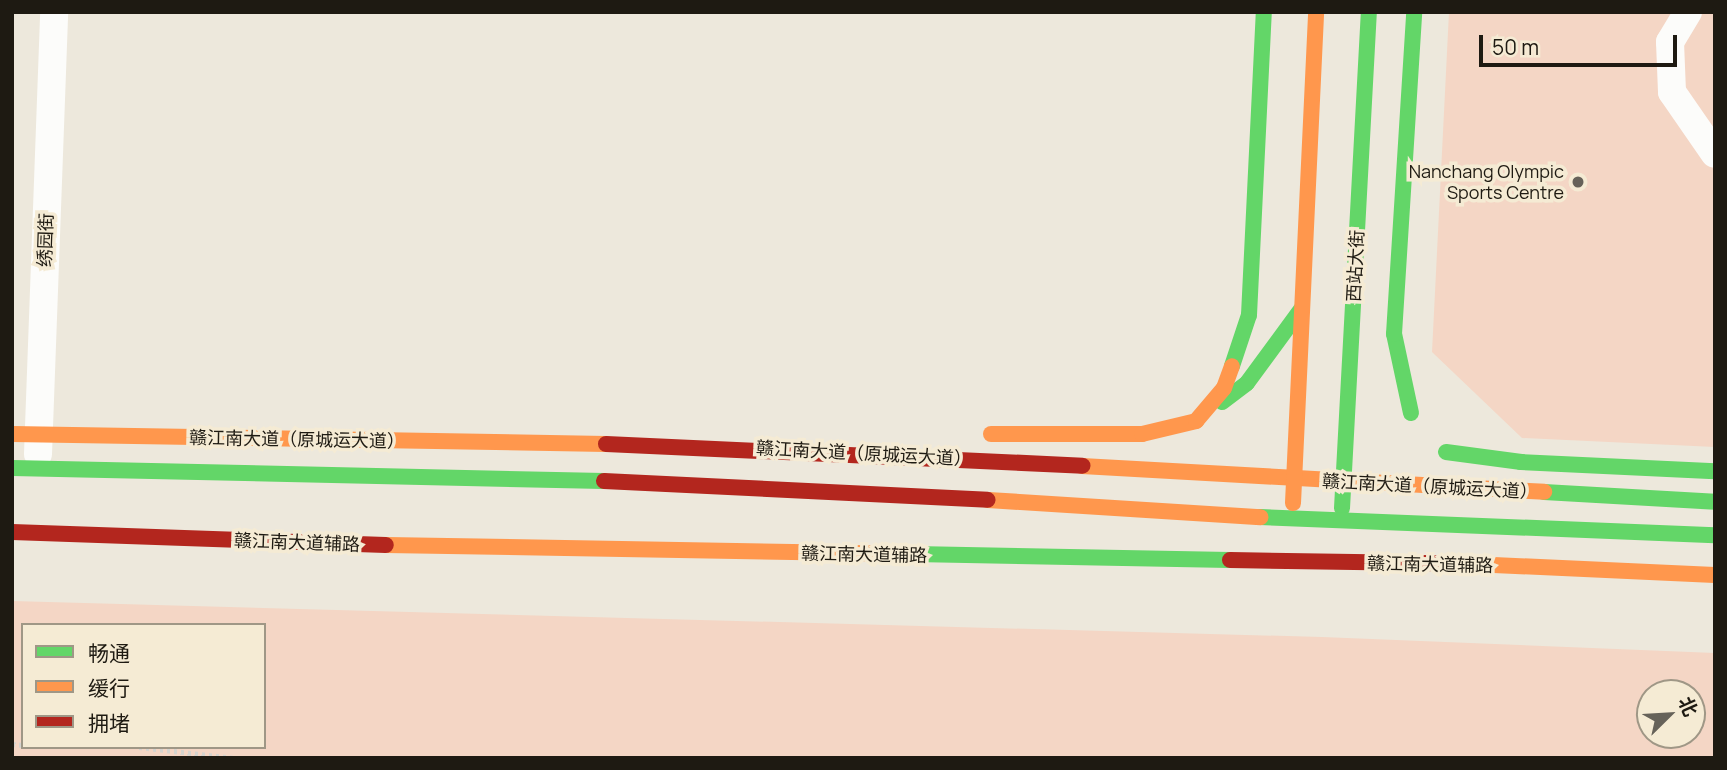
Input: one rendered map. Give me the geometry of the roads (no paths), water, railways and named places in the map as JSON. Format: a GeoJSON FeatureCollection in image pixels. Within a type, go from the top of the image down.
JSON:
{"type":"FeatureCollection","features":[{"type":"Feature","properties":{"kind":"main road"},"geometry":{"type":"LineString","coordinates":[[974,434],[1142,434],[1196,421],[1224,388],[1249,315],[1264,12]]}},
{"type":"Feature","properties":{"kind":"main road"},"geometry":{"type":"LineString","coordinates":[[1292,519],[1316,12]]}},
{"type":"Feature","properties":{"kind":"main road","name":"西站大街"},"geometry":{"type":"LineString","coordinates":[[1342,520],[1369,12]]}},
{"type":"Feature","properties":{"kind":"main road"},"geometry":{"type":"LineString","coordinates":[[1382,362],[1415,418],[1394,334],[1414,12]]}},
{"type":"Feature","properties":{"kind":"main road"},"geometry":{"type":"LineString","coordinates":[[1354,287],[1367,326]]}},
{"type":"Feature","properties":{"kind":"main road"},"geometry":{"type":"LineString","coordinates":[[1088,466],[1153,446],[1196,421],[1247,383],[1302,308]]}},
{"type":"Feature","properties":{"kind":"main road","name":"赣江南大道（原城运大道）"},"geometry":{"type":"LineString","coordinates":[[35,420],[722,446],[1715,502]]}},
{"type":"Feature","properties":{"kind":"main road"},"geometry":{"type":"LineString","coordinates":[[1498,490],[1441,447],[1521,462],[1715,471]]}},
{"type":"Feature","properties":{"kind":"main road","name":"赣江南大道（原城运大道）"},"geometry":{"type":"LineString","coordinates":[[25,468],[720,483],[1292,519],[1715,535]]}},
{"type":"Feature","properties":{"kind":"main road","name":"赣江南大道辅路"},"geometry":{"type":"LineString","coordinates":[[12,532],[376,545],[1487,565],[1715,575]]}},
{"type":"Feature","properties":{"kind":"street","name":"绣园街"},"geometry":{"type":"LineString","coordinates":[[25,468],[35,420],[54,12]]}},
{"type":"Feature","properties":{"kind":"street"},"geometry":{"type":"LineString","coordinates":[[1688,12],[1670,42],[1672,92],[1715,154]]}},
{"type":"Feature","properties":{"kind":"place","name":"Nanchang Olympic Sports Centre"},"geometry":{"type":"Point","coordinates":[1578,182]}}]}
